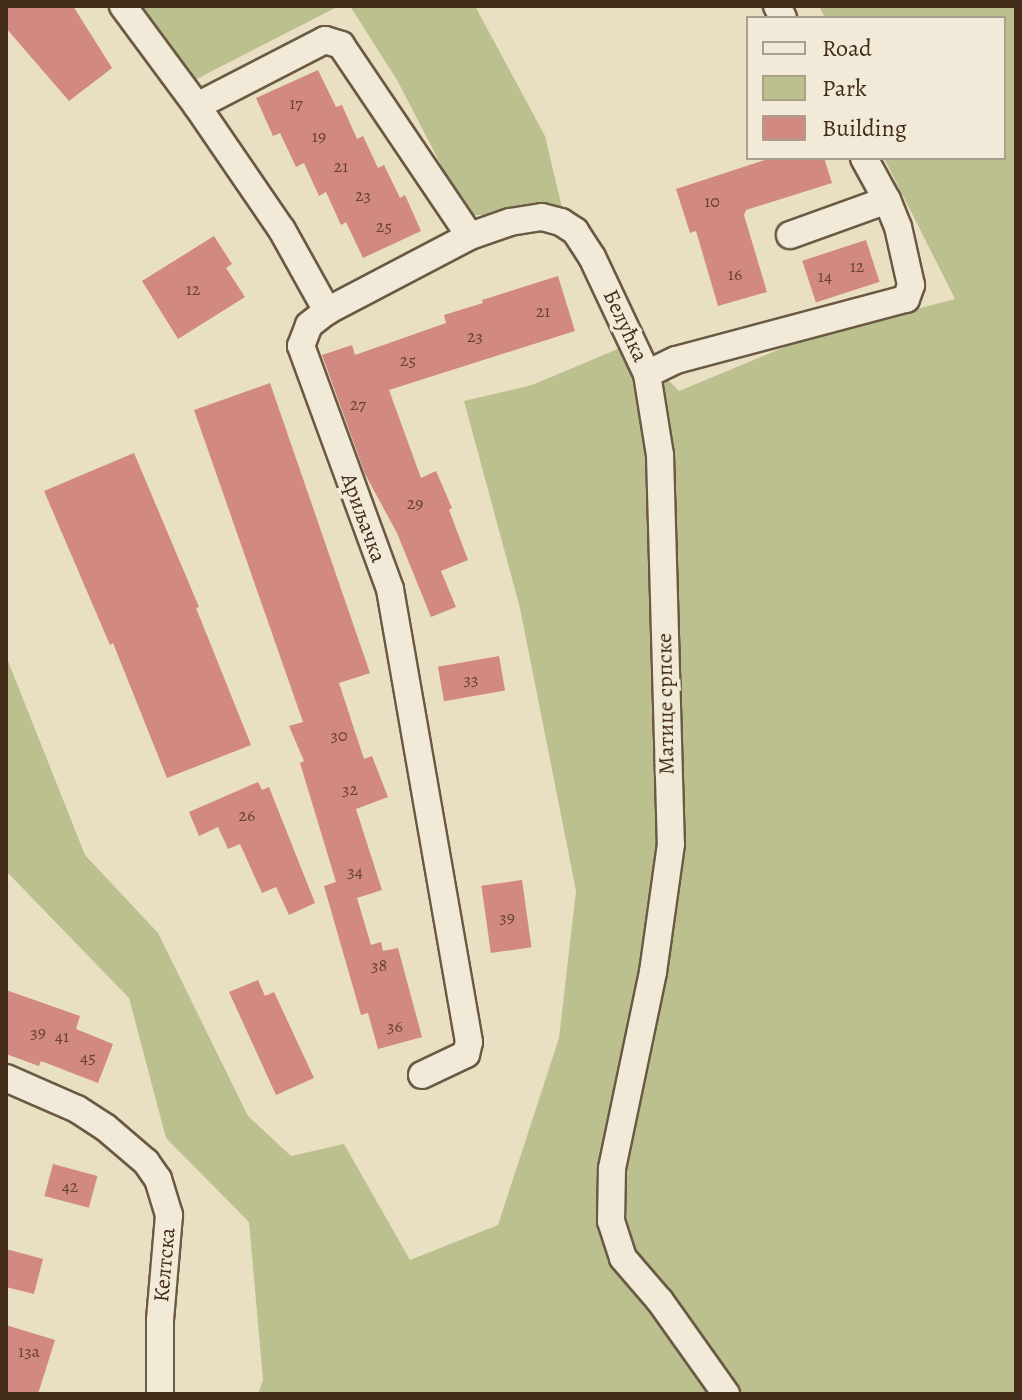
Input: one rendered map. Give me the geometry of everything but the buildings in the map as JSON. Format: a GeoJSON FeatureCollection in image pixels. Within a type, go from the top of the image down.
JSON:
{"type":"FeatureCollection","features":[{"type":"Feature","properties":{"kind":"street"},"geometry":{"type":"LineString","coordinates":[[123,6],[197,106],[304,264],[327,311]]}},
{"type":"Feature","properties":{"kind":"street"},"geometry":{"type":"LineString","coordinates":[[197,106],[325,40],[341,45],[470,236]]}},
{"type":"Feature","properties":{"kind":"street","name":"Белућка"},"geometry":{"type":"LineString","coordinates":[[327,311],[470,236],[510,222],[542,217],[561,222],[575,231],[592,257],[647,374],[676,360],[906,299],[911,285],[887,200],[865,160]]}},
{"type":"Feature","properties":{"kind":"street"},"geometry":{"type":"LineString","coordinates":[[790,235],[887,200]]}},
{"type":"Feature","properties":{"kind":"street","name":"Ариљачка"},"geometry":{"type":"LineString","coordinates":[[327,311],[309,325],[301,346],[390,589],[469,1042],[466,1054],[422,1075]]}},
{"type":"Feature","properties":{"kind":"street","name":"Матице српске"},"geometry":{"type":"LineString","coordinates":[[647,374],[660,455],[671,844],[641,1031],[612,1169],[611,1221],[623,1258],[660,1301],[726,1394]]}},
{"type":"Feature","properties":{"kind":"street","name":"Келтска"},"geometry":{"type":"LineString","coordinates":[[6,1078],[77,1109],[105,1127],[146,1162],[158,1179],[169,1215],[160,1321],[160,1394]]}},
{"type":"Feature","properties":{"kind":"green space"},"geometry":{"type":"Polygon","coordinates":[[[129,6],[339,6],[185,85],[129,6]]]}},
{"type":"Feature","properties":{"kind":"green space"},"geometry":{"type":"Polygon","coordinates":[[[350,6],[475,6],[545,136],[567,229],[534,215],[467,215],[397,80],[350,6]]]}},
{"type":"Feature","properties":{"kind":"green space"},"geometry":{"type":"Polygon","coordinates":[[[819,6],[1016,6],[1016,1394],[258,1394],[263,1380],[249,1222],[166,1138],[129,998],[6,871],[6,656],[85,855],[158,933],[248,1116],[291,1156],[344,1144],[410,1260],[498,1225],[559,1038],[576,891],[520,608],[464,401],[532,385],[632,343],[679,391],[809,337],[955,299],[885,160],[1006,160],[1006,16],[824,16],[819,6]]]}}]}
